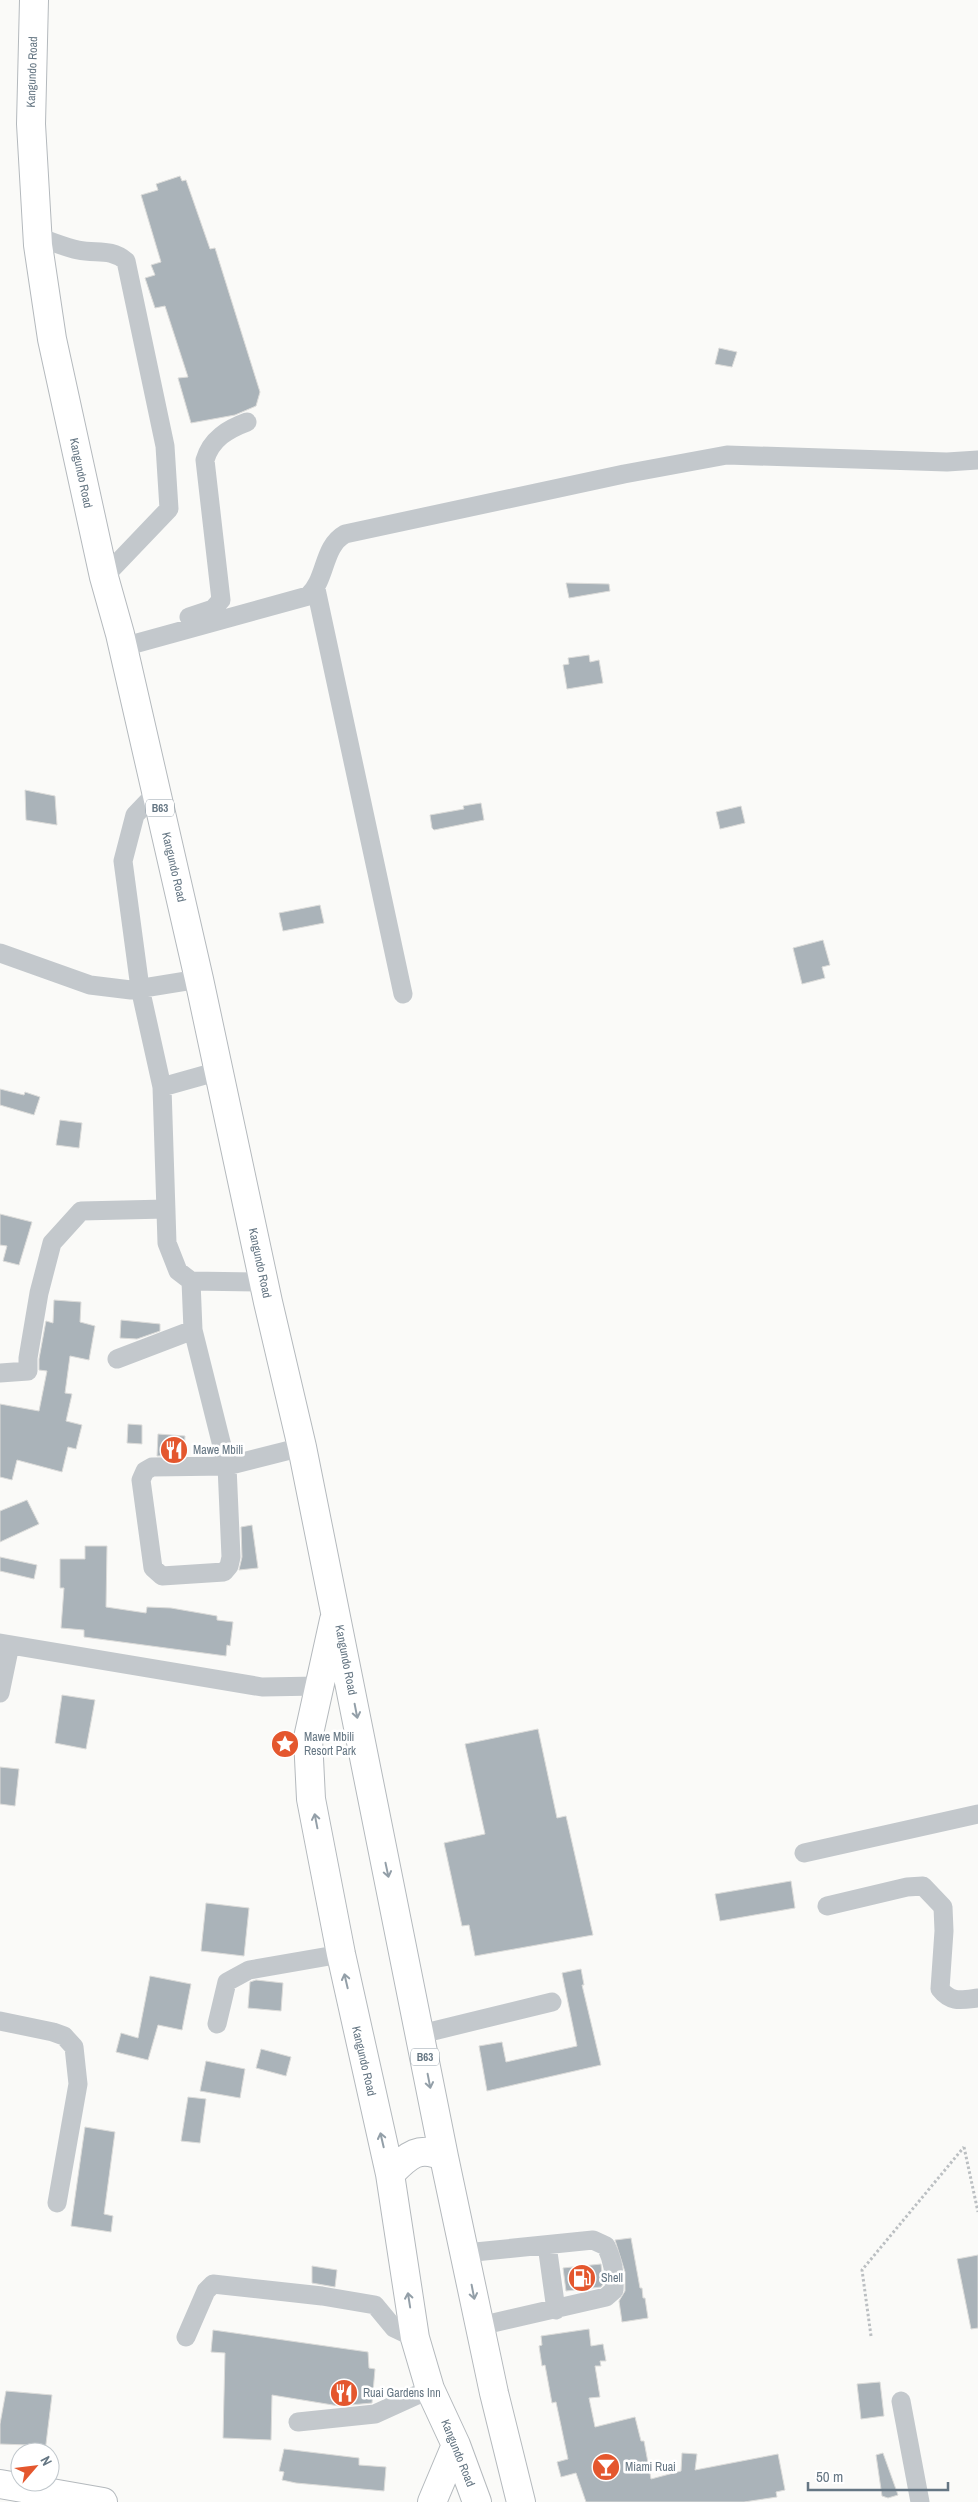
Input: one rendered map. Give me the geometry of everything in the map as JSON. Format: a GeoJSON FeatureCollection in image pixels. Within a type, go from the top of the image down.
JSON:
{"type":"FeatureCollection","features":[{"type":"Feature","properties":{"kind":"highway","name":"Kangundo Road"},"geometry":{"type":"LineString","coordinates":[[34,12],[31,124],[37,237],[52,340],[104,577],[121,641],[199,979],[264,1282],[302,1447],[444,2157],[480,2326],[521,2502]]}},
{"type":"Feature","properties":{"kind":"highway","name":"Kangundo Road"},"geometry":{"type":"LineString","coordinates":[[336,1611],[308,1738],[312,1799],[340,1954],[390,2174],[415,2338],[430,2389],[456,2445],[477,2502]]}},
{"type":"Feature","properties":{"kind":"highway"},"geometry":{"type":"LineString","coordinates":[[390,2174],[407,2157],[421,2151],[432,2151],[444,2157]]}},
{"type":"Feature","properties":{"kind":"highway"},"geometry":{"type":"LineString","coordinates":[[432,2502],[456,2445]]}},
{"type":"Feature","properties":{"kind":"highway"},"geometry":{"type":"LineString","coordinates":[[0,2484],[103,2502]]}},
{"type":"Feature","properties":{"kind":"street"},"geometry":{"type":"LineString","coordinates":[[18,0],[34,12]]}},
{"type":"Feature","properties":{"kind":"street"},"geometry":{"type":"LineString","coordinates":[[37,237],[79,250],[108,251],[118,254],[126,261],[165,446],[169,509],[104,577]]}},
{"type":"Feature","properties":{"kind":"street"},"geometry":{"type":"LineString","coordinates":[[121,641],[213,609],[222,600],[205,460],[207,452],[220,436],[247,422]]}},
{"type":"Feature","properties":{"kind":"street"},"geometry":{"type":"LineString","coordinates":[[121,641],[299,599],[316,589],[324,571],[331,546],[336,539],[345,534],[624,474],[727,455],[947,462],[978,460]]}},
{"type":"Feature","properties":{"kind":"street"},"geometry":{"type":"LineString","coordinates":[[316,589],[403,994]]}},
{"type":"Feature","properties":{"kind":"street"},"geometry":{"type":"LineString","coordinates":[[156,792],[134,815],[123,861],[140,988],[162,1087],[167,1242],[178,1271],[191,1281],[264,1282]]}},
{"type":"Feature","properties":{"kind":"street"},"geometry":{"type":"LineString","coordinates":[[0,954],[90,985],[131,990],[199,979]]}},
{"type":"Feature","properties":{"kind":"street"},"geometry":{"type":"LineString","coordinates":[[162,1087],[219,1071]]}},
{"type":"Feature","properties":{"kind":"street"},"geometry":{"type":"LineString","coordinates":[[0,1372],[28,1370],[28,1358],[39,1293],[52,1243],[80,1210],[166,1209]]}},
{"type":"Feature","properties":{"kind":"street"},"geometry":{"type":"LineString","coordinates":[[191,1281],[193,1330],[227,1466],[230,1566],[224,1572],[162,1576],[153,1568],[141,1480],[146,1471],[152,1467],[227,1466],[302,1447]]}},
{"type":"Feature","properties":{"kind":"street"},"geometry":{"type":"LineString","coordinates":[[117,1359],[193,1330]]}},
{"type":"Feature","properties":{"kind":"street"},"geometry":{"type":"LineString","coordinates":[[0,1693],[5,1644],[262,1687],[319,1686]]}},
{"type":"Feature","properties":{"kind":"street"},"geometry":{"type":"LineString","coordinates":[[804,1853],[978,1814]]}},
{"type":"Feature","properties":{"kind":"street"},"geometry":{"type":"LineString","coordinates":[[827,1906],[907,1886],[923,1886],[943,1907],[944,1931],[940,1988],[947,1997],[956,2001],[978,1998]]}},
{"type":"Feature","properties":{"kind":"street"},"geometry":{"type":"LineString","coordinates":[[217,2024],[227,1982],[238,1974],[340,1954]]}},
{"type":"Feature","properties":{"kind":"street"},"geometry":{"type":"LineString","coordinates":[[420,2034],[552,2002]]}},
{"type":"Feature","properties":{"kind":"street"},"geometry":{"type":"LineString","coordinates":[[0,2021],[53,2032],[64,2036],[74,2047],[78,2084],[57,2203]]}},
{"type":"Feature","properties":{"kind":"street"},"geometry":{"type":"LineString","coordinates":[[465,2253],[593,2240],[606,2246],[612,2259],[615,2273],[614,2290],[606,2297],[480,2326]]}},
{"type":"Feature","properties":{"kind":"street"},"geometry":{"type":"LineString","coordinates":[[547,2245],[556,2310]]}},
{"type":"Feature","properties":{"kind":"street"},"geometry":{"type":"LineString","coordinates":[[186,2337],[206,2291],[213,2284],[322,2296],[375,2305],[394,2328],[415,2338]]}},
{"type":"Feature","properties":{"kind":"street"},"geometry":{"type":"LineString","coordinates":[[298,2422],[375,2414],[406,2402],[430,2389]]}},
{"type":"Feature","properties":{"kind":"street"},"geometry":{"type":"LineString","coordinates":[[901,2401],[920,2502]]}},
{"type":"Feature","properties":{"kind":"path"},"geometry":{"type":"LineString","coordinates":[[871,2336],[862,2270],[964,2147],[978,2212]]}},
{"type":"Feature","properties":{"kind":"building"},"geometry":{"type":"Polygon","coordinates":[[[180,176],[182,181],[186,180],[210,249],[215,248],[260,392],[256,406],[235,415],[191,423],[178,378],[188,377],[165,306],[155,308],[145,278],[155,275],[151,265],[161,262],[141,195],[158,190],[156,184],[180,176]]]}},
{"type":"Feature","properties":{"kind":"building"},"geometry":{"type":"Polygon","coordinates":[[[719,348],[737,352],[732,367],[715,364],[719,348]]]}},
{"type":"Feature","properties":{"kind":"building"},"geometry":{"type":"Polygon","coordinates":[[[566,583],[609,584],[610,591],[569,598],[566,583]]]}},
{"type":"Feature","properties":{"kind":"building"},"geometry":{"type":"Polygon","coordinates":[[[589,655],[590,662],[599,660],[603,683],[567,689],[563,665],[569,664],[568,658],[589,655]]]}},
{"type":"Feature","properties":{"kind":"building"},"geometry":{"type":"Polygon","coordinates":[[[25,790],[55,796],[57,825],[26,820],[25,790]]]}},
{"type":"Feature","properties":{"kind":"building"},"geometry":{"type":"Polygon","coordinates":[[[481,803],[484,820],[434,830],[432,828],[430,815],[464,809],[463,806],[481,803]]]}},
{"type":"Feature","properties":{"kind":"building"},"geometry":{"type":"Polygon","coordinates":[[[741,806],[745,823],[720,829],[716,812],[741,806]]]}},
{"type":"Feature","properties":{"kind":"building"},"geometry":{"type":"Polygon","coordinates":[[[320,905],[324,923],[283,931],[279,913],[320,905]]]}},
{"type":"Feature","properties":{"kind":"building"},"geometry":{"type":"Polygon","coordinates":[[[823,940],[830,965],[822,967],[825,978],[802,984],[793,948],[823,940]]]}},
{"type":"Feature","properties":{"kind":"building"},"geometry":{"type":"Polygon","coordinates":[[[0,1089],[24,1095],[25,1092],[40,1097],[34,1115],[0,1105],[0,1089]]]}},
{"type":"Feature","properties":{"kind":"building"},"geometry":{"type":"Polygon","coordinates":[[[60,1120],[82,1123],[79,1148],[56,1145],[60,1120]]]}},
{"type":"Feature","properties":{"kind":"building"},"geometry":{"type":"Polygon","coordinates":[[[0,1214],[32,1222],[19,1265],[3,1261],[7,1246],[0,1245],[0,1214]]]}},
{"type":"Feature","properties":{"kind":"building"},"geometry":{"type":"Polygon","coordinates":[[[54,1300],[81,1302],[80,1322],[95,1326],[89,1360],[70,1356],[65,1393],[72,1394],[66,1421],[82,1425],[76,1449],[68,1447],[62,1472],[17,1460],[12,1480],[0,1477],[0,1404],[39,1411],[47,1371],[39,1370],[39,1359],[46,1321],[53,1323],[54,1300]]]}},
{"type":"Feature","properties":{"kind":"building"},"geometry":{"type":"Polygon","coordinates":[[[121,1320],[160,1324],[160,1331],[137,1339],[120,1338],[121,1320]]]}},
{"type":"Feature","properties":{"kind":"building"},"geometry":{"type":"Polygon","coordinates":[[[128,1424],[142,1425],[142,1444],[127,1443],[128,1424]]]}},
{"type":"Feature","properties":{"kind":"building"},"geometry":{"type":"Polygon","coordinates":[[[158,1434],[185,1436],[184,1455],[157,1456],[158,1434]]]}},
{"type":"Feature","properties":{"kind":"building"},"geometry":{"type":"Polygon","coordinates":[[[27,1500],[39,1524],[0,1542],[0,1511],[27,1500]]]}},
{"type":"Feature","properties":{"kind":"building"},"geometry":{"type":"Polygon","coordinates":[[[252,1525],[258,1568],[239,1570],[242,1557],[241,1527],[252,1525]]]}},
{"type":"Feature","properties":{"kind":"building"},"geometry":{"type":"Polygon","coordinates":[[[85,1546],[107,1546],[106,1607],[146,1613],[147,1607],[171,1608],[217,1616],[217,1620],[233,1622],[230,1646],[227,1645],[226,1656],[84,1637],[84,1630],[61,1628],[64,1588],[60,1588],[60,1559],[85,1559],[85,1546]]]}},
{"type":"Feature","properties":{"kind":"building"},"geometry":{"type":"Polygon","coordinates":[[[0,1557],[37,1565],[34,1579],[0,1571],[0,1557]]]}},
{"type":"Feature","properties":{"kind":"building"},"geometry":{"type":"Polygon","coordinates":[[[62,1695],[95,1700],[86,1749],[55,1743],[62,1695]]]}},
{"type":"Feature","properties":{"kind":"building"},"geometry":{"type":"Polygon","coordinates":[[[538,1729],[557,1818],[566,1816],[593,1935],[475,1956],[469,1925],[462,1926],[444,1843],[485,1834],[465,1744],[538,1729]]]}},
{"type":"Feature","properties":{"kind":"building"},"geometry":{"type":"Polygon","coordinates":[[[0,1767],[19,1769],[15,1806],[0,1804],[0,1767]]]}},
{"type":"Feature","properties":{"kind":"building"},"geometry":{"type":"Polygon","coordinates":[[[791,1881],[795,1908],[720,1921],[715,1894],[791,1881]]]}},
{"type":"Feature","properties":{"kind":"building"},"geometry":{"type":"Polygon","coordinates":[[[206,1903],[249,1908],[244,1956],[201,1951],[206,1903]]]}},
{"type":"Feature","properties":{"kind":"building"},"geometry":{"type":"Polygon","coordinates":[[[581,1969],[584,1985],[582,1985],[601,2065],[487,2091],[479,2046],[502,2042],[506,2062],[577,2046],[562,1973],[581,1969]]]}},
{"type":"Feature","properties":{"kind":"building"},"geometry":{"type":"Polygon","coordinates":[[[150,1976],[191,1984],[182,2030],[158,2025],[148,2060],[116,2052],[121,2033],[138,2038],[150,1976]]]}},
{"type":"Feature","properties":{"kind":"building"},"geometry":{"type":"Polygon","coordinates":[[[256,1980],[283,1983],[281,2011],[248,2008],[250,1982],[256,1980]]]}},
{"type":"Feature","properties":{"kind":"building"},"geometry":{"type":"Polygon","coordinates":[[[261,2049],[291,2057],[286,2076],[256,2068],[261,2049]]]}},
{"type":"Feature","properties":{"kind":"building"},"geometry":{"type":"Polygon","coordinates":[[[206,2061],[245,2069],[240,2098],[200,2091],[206,2061]]]}},
{"type":"Feature","properties":{"kind":"building"},"geometry":{"type":"Polygon","coordinates":[[[188,2097],[206,2099],[200,2143],[181,2141],[188,2097]]]}},
{"type":"Feature","properties":{"kind":"building"},"geometry":{"type":"Polygon","coordinates":[[[85,2127],[115,2132],[104,2214],[113,2216],[111,2232],[71,2226],[85,2127]]]}},
{"type":"Feature","properties":{"kind":"building"},"geometry":{"type":"Polygon","coordinates":[[[631,2238],[640,2288],[642,2288],[643,2298],[645,2298],[648,2318],[622,2322],[619,2301],[625,2291],[625,2272],[615,2240],[631,2238]]]}},
{"type":"Feature","properties":{"kind":"building"},"geometry":{"type":"Polygon","coordinates":[[[978,2255],[978,2328],[971,2329],[957,2259],[978,2255]]]}},
{"type":"Feature","properties":{"kind":"building"},"geometry":{"type":"Polygon","coordinates":[[[601,2264],[603,2284],[601,2287],[566,2291],[563,2268],[601,2264]]]}},
{"type":"Feature","properties":{"kind":"building"},"geometry":{"type":"Polygon","coordinates":[[[312,2266],[337,2270],[335,2287],[312,2283],[312,2266]]]}},
{"type":"Feature","properties":{"kind":"building"},"geometry":{"type":"Polygon","coordinates":[[[589,2329],[591,2346],[603,2344],[606,2361],[600,2361],[601,2366],[595,2366],[600,2397],[589,2398],[595,2427],[635,2417],[641,2441],[644,2441],[651,2479],[681,2471],[682,2453],[697,2454],[695,2470],[778,2454],[785,2490],[776,2492],[777,2497],[744,2502],[586,2502],[576,2473],[561,2477],[557,2462],[568,2459],[556,2402],[552,2403],[545,2365],[542,2366],[539,2346],[542,2345],[541,2336],[589,2329]]]}},
{"type":"Feature","properties":{"kind":"building"},"geometry":{"type":"Polygon","coordinates":[[[213,2330],[368,2352],[369,2368],[375,2369],[372,2403],[339,2406],[272,2395],[271,2440],[223,2438],[225,2353],[211,2352],[213,2330]]]}},
{"type":"Feature","properties":{"kind":"building"},"geometry":{"type":"Polygon","coordinates":[[[880,2382],[884,2416],[861,2419],[857,2384],[880,2382]]]}},
{"type":"Feature","properties":{"kind":"building"},"geometry":{"type":"Polygon","coordinates":[[[6,2391],[52,2395],[46,2442],[10,2442],[10,2444],[0,2444],[0,2424],[6,2391]]]}},
{"type":"Feature","properties":{"kind":"building"},"geometry":{"type":"Polygon","coordinates":[[[284,2449],[359,2458],[359,2465],[386,2467],[384,2491],[282,2480],[284,2472],[279,2471],[284,2449]]]}},
{"type":"Feature","properties":{"kind":"building"},"geometry":{"type":"Polygon","coordinates":[[[883,2453],[898,2495],[888,2498],[882,2496],[876,2455],[883,2453]]]}},
{"type":"Feature","properties":{"kind":"place","name":"Mawe Mbili"},"geometry":{"type":"Point","coordinates":[174,1450]}},
{"type":"Feature","properties":{"kind":"place","name":"Mawe Mbili Resort Park"},"geometry":{"type":"Point","coordinates":[285,1744]}},
{"type":"Feature","properties":{"kind":"place","name":"Shell"},"geometry":{"type":"Point","coordinates":[582,2278]}},
{"type":"Feature","properties":{"kind":"place","name":"Ruai Gardens Inn"},"geometry":{"type":"Point","coordinates":[344,2393]}},
{"type":"Feature","properties":{"kind":"place","name":"Miami Ruai"},"geometry":{"type":"Point","coordinates":[606,2467]}}]}
